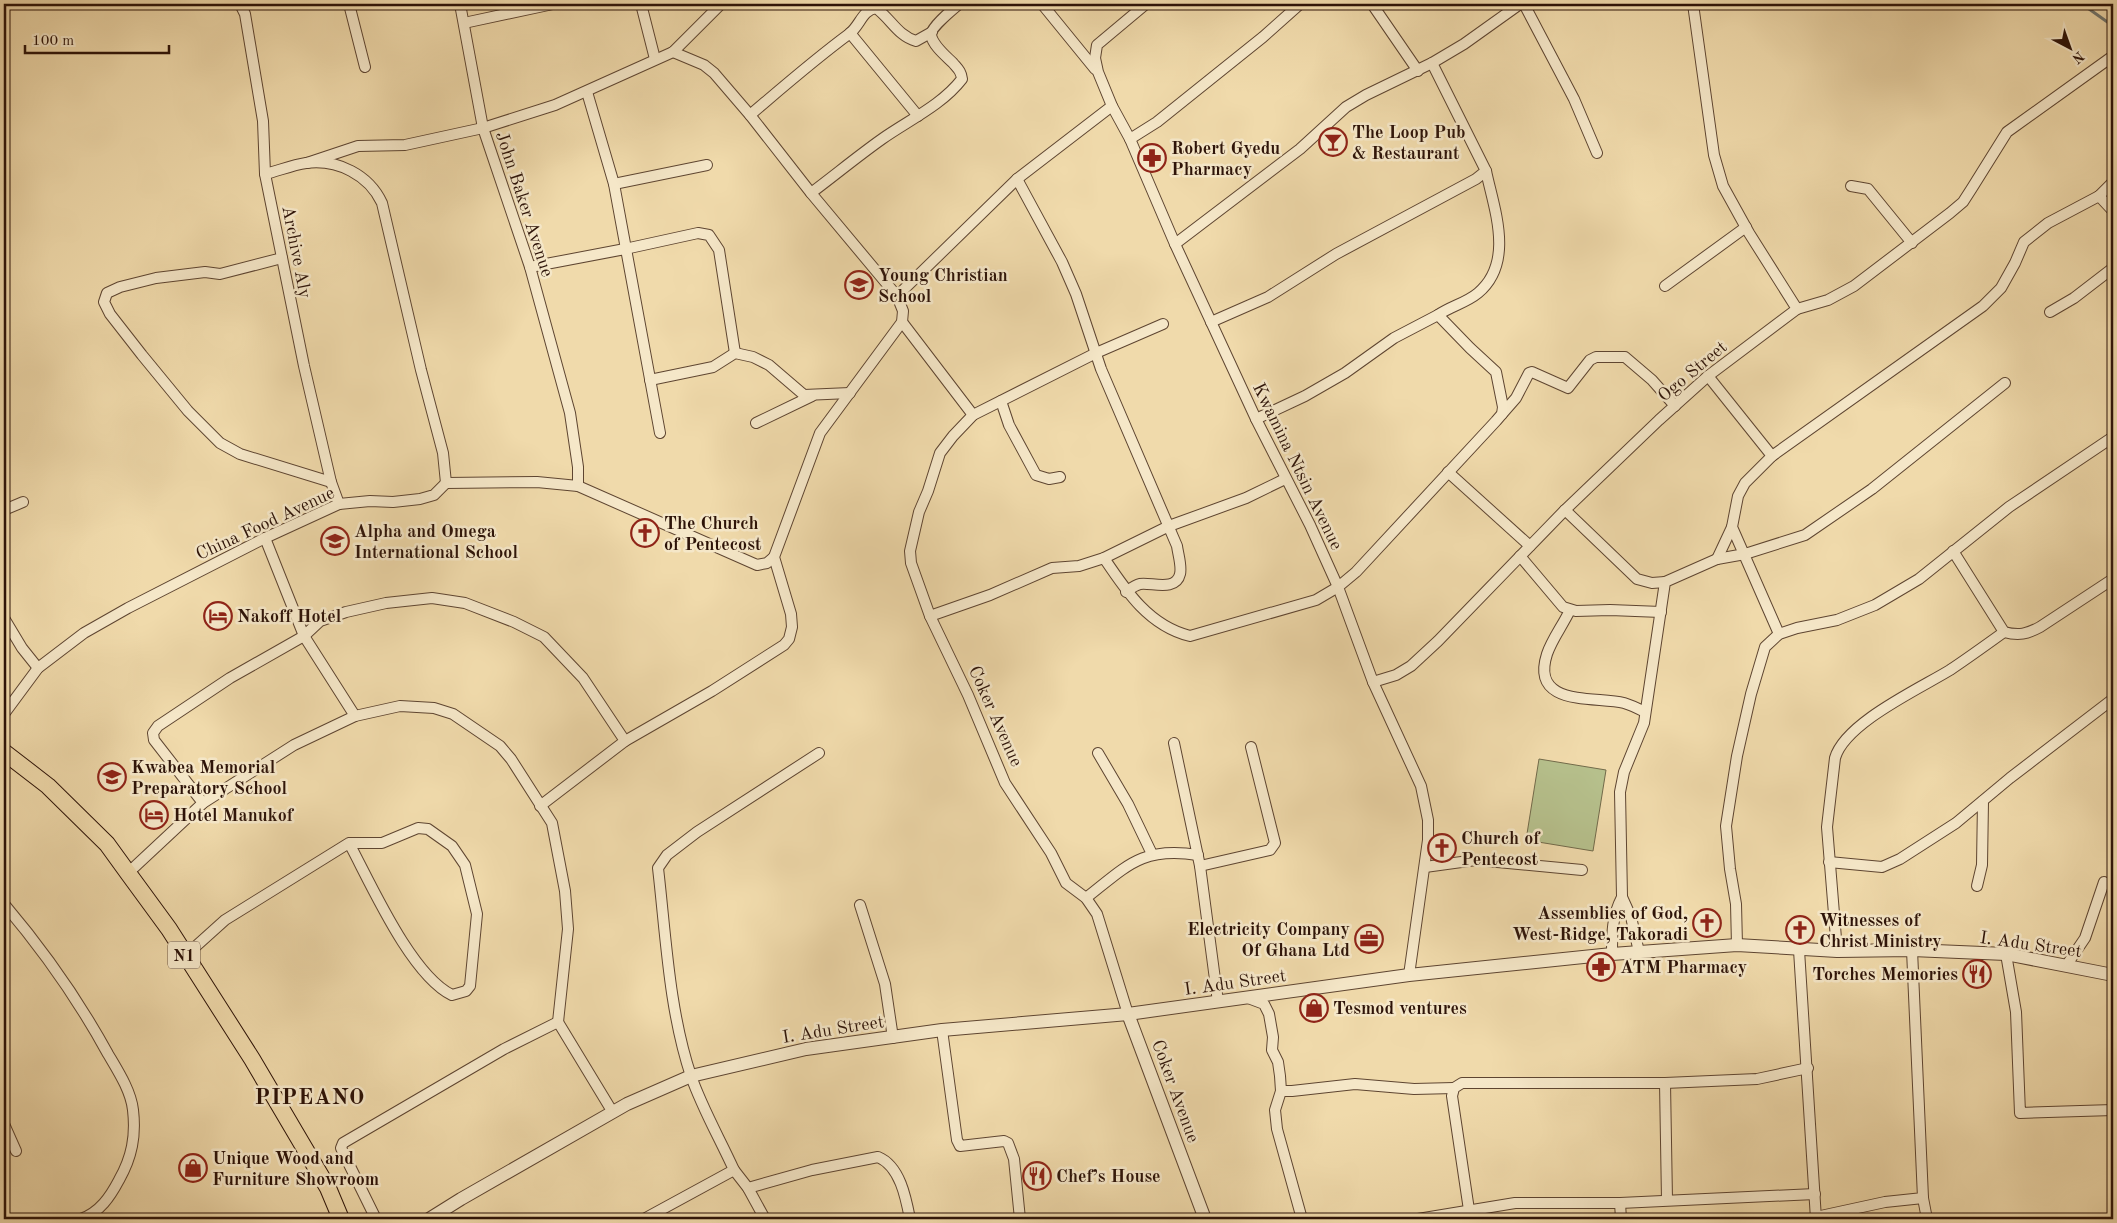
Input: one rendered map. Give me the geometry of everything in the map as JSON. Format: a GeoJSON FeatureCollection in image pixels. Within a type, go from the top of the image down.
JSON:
{"type":"FeatureCollection","features":[{"type":"Feature","properties":{"kind":"highway","name":"N1"},"geometry":{"type":"LineString","coordinates":[[4,752],[48,786],[107,844],[169,929],[252,1059],[328,1188],[341,1219]]}},
{"type":"Feature","properties":{"kind":"highway","name":"N1"},"geometry":{"type":"LineString","coordinates":[[328,1188],[344,1202],[353,1219]]}},
{"type":"Feature","properties":{"kind":"street","name":"Archive Aly"},"geometry":{"type":"LineString","coordinates":[[240,4],[245,14],[263,121],[265,174],[304,366],[331,482],[338,504]]}},
{"type":"Feature","properties":{"kind":"street"},"geometry":{"type":"LineString","coordinates":[[349,4],[365,67]]}},
{"type":"Feature","properties":{"kind":"street","name":"John Baker Avenue"},"geometry":{"type":"LineString","coordinates":[[460,4],[483,128],[530,267],[570,413],[578,467],[578,486]]}},
{"type":"Feature","properties":{"kind":"street"},"geometry":{"type":"LineString","coordinates":[[464,23],[553,4]]}},
{"type":"Feature","properties":{"kind":"street"},"geometry":{"type":"LineString","coordinates":[[641,4],[655,59]]}},
{"type":"Feature","properties":{"kind":"street"},"geometry":{"type":"LineString","coordinates":[[265,174],[307,163],[358,146],[405,145],[483,128],[529,115],[587,92],[673,52],[721,4]]}},
{"type":"Feature","properties":{"kind":"street"},"geometry":{"type":"LineString","coordinates":[[750,115],[850,34],[864,14],[872,8],[876,8],[899,32],[909,39],[916,41],[932,32],[959,4]]}},
{"type":"Feature","properties":{"kind":"street"},"geometry":{"type":"LineString","coordinates":[[1042,4],[1098,72]]}},
{"type":"Feature","properties":{"kind":"street","name":"Kwamina Ntsin Avenue"},"geometry":{"type":"LineString","coordinates":[[1146,4],[1097,45],[1094,58],[1112,106],[1130,139],[1175,244],[1256,419],[1310,525],[1338,587],[1373,682],[1423,796],[1428,820],[1428,840],[1409,975]]}},
{"type":"Feature","properties":{"kind":"street"},"geometry":{"type":"LineString","coordinates":[[1130,139],[1157,122],[1263,37],[1300,4]]}},
{"type":"Feature","properties":{"kind":"street"},"geometry":{"type":"LineString","coordinates":[[1372,4],[1418,71]]}},
{"type":"Feature","properties":{"kind":"street"},"geometry":{"type":"LineString","coordinates":[[1175,244],[1300,149],[1346,108],[1366,95],[1432,64],[1522,4],[1574,99],[1597,153]]}},
{"type":"Feature","properties":{"kind":"street"},"geometry":{"type":"LineString","coordinates":[[1693,4],[1714,155],[1723,186],[1797,309],[1828,300],[1854,286],[1912,243],[1963,202],[2007,132],[2113,56]]}},
{"type":"Feature","properties":{"kind":"street"},"geometry":{"type":"LineString","coordinates":[[811,193],[882,139],[918,116],[957,86],[962,79],[961,72],[938,47],[931,36],[932,32]]}},
{"type":"Feature","properties":{"kind":"street"},"geometry":{"type":"LineString","coordinates":[[850,34],[918,116]]}},
{"type":"Feature","properties":{"kind":"street"},"geometry":{"type":"LineString","coordinates":[[307,163],[336,164],[354,172],[371,185],[382,204],[421,370],[444,453],[446,483],[536,482],[578,486],[757,565],[767,563],[774,557],[820,433],[902,322],[903,311],[897,296],[714,73],[704,65],[673,52]]}},
{"type":"Feature","properties":{"kind":"street"},"geometry":{"type":"LineString","coordinates":[[1256,419],[1305,396],[1345,373],[1394,338],[1455,304],[1467,301],[1487,284],[1495,268],[1499,254],[1500,238],[1486,171],[1432,64]]}},
{"type":"Feature","properties":{"kind":"street"},"geometry":{"type":"LineString","coordinates":[[587,92],[614,184],[660,433]]}},
{"type":"Feature","properties":{"kind":"street"},"geometry":{"type":"LineString","coordinates":[[897,296],[1017,179],[1112,106]]}},
{"type":"Feature","properties":{"kind":"street"},"geometry":{"type":"LineString","coordinates":[[614,184],[707,165]]}},
{"type":"Feature","properties":{"kind":"street"},"geometry":{"type":"LineString","coordinates":[[1211,322],[1268,297],[1336,254],[1476,179],[1486,171]]}},
{"type":"Feature","properties":{"kind":"street"},"geometry":{"type":"LineString","coordinates":[[1017,179],[1062,262],[1076,294],[1101,369],[1177,546],[1181,573],[1178,578],[1161,586],[1143,584],[1126,592]]}},
{"type":"Feature","properties":{"kind":"street"},"geometry":{"type":"LineString","coordinates":[[1717,559],[1732,526],[1738,496],[1745,483],[1772,456],[1983,306],[2001,288],[2024,242],[2048,223],[2099,196],[2113,182]]}},
{"type":"Feature","properties":{"kind":"street"},"geometry":{"type":"LineString","coordinates":[[1851,186],[1868,189],[1912,243]]}},
{"type":"Feature","properties":{"kind":"street"},"geometry":{"type":"LineString","coordinates":[[2099,196],[2113,211]]}},
{"type":"Feature","properties":{"kind":"street"},"geometry":{"type":"LineString","coordinates":[[1665,286],[1746,227]]}},
{"type":"Feature","properties":{"kind":"street"},"geometry":{"type":"LineString","coordinates":[[530,267],[698,233],[709,235],[719,250],[736,353]]}},
{"type":"Feature","properties":{"kind":"street"},"geometry":{"type":"LineString","coordinates":[[282,258],[220,274],[205,272],[156,278],[120,287],[107,293],[104,302],[110,314],[153,369],[188,411],[220,443],[240,454],[331,482]]}},
{"type":"Feature","properties":{"kind":"street"},"geometry":{"type":"LineString","coordinates":[[2050,312],[2074,298],[2113,268]]}},
{"type":"Feature","properties":{"kind":"street","name":"Ogo Street"},"geometry":{"type":"LineString","coordinates":[[1373,682],[1396,675],[1410,666],[1438,642],[1565,510],[1675,406],[1708,376],[1797,309]]}},
{"type":"Feature","properties":{"kind":"street"},"geometry":{"type":"LineString","coordinates":[[1438,315],[1496,372],[1503,407],[1502,414]]}},
{"type":"Feature","properties":{"kind":"street"},"geometry":{"type":"LineString","coordinates":[[902,322],[973,415]]}},
{"type":"Feature","properties":{"kind":"street","name":"Coker Avenue"},"geometry":{"type":"LineString","coordinates":[[1163,324],[1096,353],[973,415],[940,453],[928,491],[918,512],[910,551],[911,563],[930,616],[968,695],[1005,783],[1051,853],[1066,883],[1086,898],[1097,914],[1128,1014],[1205,1219]]}},
{"type":"Feature","properties":{"kind":"street"},"geometry":{"type":"LineString","coordinates":[[650,380],[713,367],[736,353],[753,357],[770,366],[799,393],[813,396]]}},
{"type":"Feature","properties":{"kind":"street"},"geometry":{"type":"LineString","coordinates":[[1104,558],[1126,592],[1147,614],[1182,634],[1190,636],[1316,600],[1338,587],[1356,572],[1502,414],[1516,398],[1532,372],[1568,388],[1590,360],[1600,356],[1626,357],[1652,380],[1675,406]]}},
{"type":"Feature","properties":{"kind":"street"},"geometry":{"type":"LineString","coordinates":[[1708,376],[1772,456]]}},
{"type":"Feature","properties":{"kind":"street"},"geometry":{"type":"LineString","coordinates":[[1565,510],[1637,579],[1652,583],[1665,582],[1717,559],[1745,554],[1798,538],[1826,522],[1872,489],[2005,383]]}},
{"type":"Feature","properties":{"kind":"street"},"geometry":{"type":"LineString","coordinates":[[756,423],[813,396],[829,393],[850,393]]}},
{"type":"Feature","properties":{"kind":"street"},"geometry":{"type":"LineString","coordinates":[[1001,401],[1009,425],[1036,475],[1049,479],[1060,477]]}},
{"type":"Feature","properties":{"kind":"street"},"geometry":{"type":"LineString","coordinates":[[1737,945],[1736,904],[1730,869],[1726,826],[1737,756],[1765,647],[1779,634],[1797,628],[1837,620],[1875,605],[1918,579],[2009,507],[2113,437]]}},
{"type":"Feature","properties":{"kind":"street"},"geometry":{"type":"LineString","coordinates":[[1448,472],[1530,546]]}},
{"type":"Feature","properties":{"kind":"street"},"geometry":{"type":"LineString","coordinates":[[930,616],[990,595],[1052,568],[1079,566],[1104,558],[1170,526],[1246,498],[1285,479]]}},
{"type":"Feature","properties":{"kind":"street","name":"China Food Avenue"},"geometry":{"type":"LineString","coordinates":[[4,714],[38,668],[84,634],[128,608],[265,538],[338,504],[420,499],[434,495],[446,483]]}},
{"type":"Feature","properties":{"kind":"street"},"geometry":{"type":"LineString","coordinates":[[4,510],[23,502]]}},
{"type":"Feature","properties":{"kind":"street"},"geometry":{"type":"LineString","coordinates":[[1732,526],[1779,634]]}},
{"type":"Feature","properties":{"kind":"street"},"geometry":{"type":"LineString","coordinates":[[265,538],[304,636],[355,716]]}},
{"type":"Feature","properties":{"kind":"street"},"geometry":{"type":"LineString","coordinates":[[1953,550],[2004,632],[2016,635],[2027,634],[2113,579]]}},
{"type":"Feature","properties":{"kind":"street"},"geometry":{"type":"LineString","coordinates":[[1520,556],[1564,607],[1570,610],[1661,612]]}},
{"type":"Feature","properties":{"kind":"street"},"geometry":{"type":"LineString","coordinates":[[540,806],[626,741],[728,682],[784,646],[790,639],[792,627],[791,614],[774,557]]}},
{"type":"Feature","properties":{"kind":"street"},"geometry":{"type":"LineString","coordinates":[[1612,954],[1612,924],[1622,897],[1620,792],[1624,772],[1644,722],[1665,582]]}},
{"type":"Feature","properties":{"kind":"street"},"geometry":{"type":"LineString","coordinates":[[203,803],[154,740],[153,733],[158,726],[230,678],[304,636],[320,621],[346,612],[386,603],[432,598],[465,603],[514,622],[544,637],[583,678],[626,741]]}},
{"type":"Feature","properties":{"kind":"street"},"geometry":{"type":"LineString","coordinates":[[1570,610],[1546,656],[1544,669],[1545,678],[1549,686],[1558,693],[1576,698],[1624,703],[1646,712]]}},
{"type":"Feature","properties":{"kind":"street"},"geometry":{"type":"LineString","coordinates":[[4,618],[13,634],[38,668]]}},
{"type":"Feature","properties":{"kind":"street"},"geometry":{"type":"LineString","coordinates":[[1837,951],[1829,862],[1828,827],[1834,758],[1837,749],[1845,739],[1870,718],[1950,670],[2004,632]]}},
{"type":"Feature","properties":{"kind":"street"},"geometry":{"type":"LineString","coordinates":[[1829,862],[1871,867],[1890,865],[1956,823],[2113,699]]}},
{"type":"Feature","properties":{"kind":"street"},"geometry":{"type":"LineString","coordinates":[[128,873],[203,803],[294,745],[355,716],[400,706],[434,708],[453,714],[500,746],[511,758],[552,823],[565,892],[568,929],[558,1022],[612,1111]]}},
{"type":"Feature","properties":{"kind":"street"},"geometry":{"type":"LineString","coordinates":[[1174,743],[1200,866],[1218,1002]]}},
{"type":"Feature","properties":{"kind":"street"},"geometry":{"type":"LineString","coordinates":[[1200,866],[1270,850],[1275,843],[1251,747]]}},
{"type":"Feature","properties":{"kind":"street"},"geometry":{"type":"LineString","coordinates":[[765,1219],[748,1188],[734,1170],[692,1076],[680,1032],[671,984],[658,868],[666,855],[697,832],[819,753]]}},
{"type":"Feature","properties":{"kind":"street"},"geometry":{"type":"LineString","coordinates":[[1098,753],[1128,804],[1152,854]]}},
{"type":"Feature","properties":{"kind":"street"},"geometry":{"type":"LineString","coordinates":[[1977,886],[1982,865],[1983,800]]}},
{"type":"Feature","properties":{"kind":"street"},"geometry":{"type":"LineString","coordinates":[[185,956],[225,920],[349,843],[382,843],[418,828],[428,830],[452,846],[465,865],[477,914],[474,962],[470,986],[466,991],[452,995],[442,990],[428,978],[392,924],[349,843]]}},
{"type":"Feature","properties":{"kind":"street"},"geometry":{"type":"LineString","coordinates":[[1086,898],[1129,864],[1152,854],[1182,852],[1198,855]]}},
{"type":"Feature","properties":{"kind":"street"},"geometry":{"type":"LineString","coordinates":[[1425,867],[1476,860],[1582,870]]}},
{"type":"Feature","properties":{"kind":"street"},"geometry":{"type":"LineString","coordinates":[[2066,966],[2084,938],[2104,882]]}},
{"type":"Feature","properties":{"kind":"street"},"geometry":{"type":"LineString","coordinates":[[1622,897],[1631,917],[1639,952]]}},
{"type":"Feature","properties":{"kind":"street"},"geometry":{"type":"LineString","coordinates":[[4,904],[61,979],[91,1023],[118,1072],[133,1109],[133,1150],[112,1193],[96,1217],[81,1219]]}},
{"type":"Feature","properties":{"kind":"street"},"geometry":{"type":"LineString","coordinates":[[860,905],[885,984],[893,1038]]}},
{"type":"Feature","properties":{"kind":"street","name":"I. Adu Street"},"geometry":{"type":"LineString","coordinates":[[429,1219],[612,1111],[692,1076],[806,1049],[942,1030],[1128,1014],[1409,975],[1612,954],[1737,945],[1799,950],[1912,950],[2006,954],[2113,975]]}},
{"type":"Feature","properties":{"kind":"street"},"geometry":{"type":"LineString","coordinates":[[1799,950],[1808,1068],[1816,1218],[1885,1202],[1923,1198]]}},
{"type":"Feature","properties":{"kind":"street"},"geometry":{"type":"LineString","coordinates":[[1912,950],[1923,1198],[1927,1219]]}},
{"type":"Feature","properties":{"kind":"street"},"geometry":{"type":"LineString","coordinates":[[2006,954],[2016,1012],[2020,1113],[2113,1110]]}},
{"type":"Feature","properties":{"kind":"street"},"geometry":{"type":"LineString","coordinates":[[1248,998],[1264,1004],[1269,1014],[1272,1050],[1278,1062],[1281,1091],[1275,1110],[1278,1130],[1302,1219]]}},
{"type":"Feature","properties":{"kind":"street"},"geometry":{"type":"LineString","coordinates":[[376,1219],[341,1148],[343,1143],[504,1049],[558,1022]]}},
{"type":"Feature","properties":{"kind":"street"},"geometry":{"type":"LineString","coordinates":[[942,1030],[957,1140],[960,1146],[1004,1141],[1008,1143],[1014,1160],[1020,1219]]}},
{"type":"Feature","properties":{"kind":"street"},"geometry":{"type":"LineString","coordinates":[[1281,1091],[1355,1084],[1414,1089],[1454,1088],[1462,1083],[1665,1083],[1757,1079],[1808,1068]]}},
{"type":"Feature","properties":{"kind":"street"},"geometry":{"type":"LineString","coordinates":[[1665,1083],[1667,1200]]}},
{"type":"Feature","properties":{"kind":"street"},"geometry":{"type":"LineString","coordinates":[[1454,1088],[1452,1096],[1468,1210]]}},
{"type":"Feature","properties":{"kind":"street"},"geometry":{"type":"LineString","coordinates":[[4,1124],[16,1151]]}},
{"type":"Feature","properties":{"kind":"street"},"geometry":{"type":"LineString","coordinates":[[748,1188],[812,1170],[878,1158],[886,1161],[894,1170],[906,1197],[910,1219]]}},
{"type":"Feature","properties":{"kind":"street"},"geometry":{"type":"LineString","coordinates":[[644,1219],[734,1170]]}},
{"type":"Feature","properties":{"kind":"street"},"geometry":{"type":"LineString","coordinates":[[1418,1219],[1515,1204],[1620,1202],[1814,1194]]}},
{"type":"Feature","properties":{"kind":"street"},"geometry":{"type":"LineString","coordinates":[[1620,1202],[1620,1219]]}},
{"type":"Feature","properties":{"kind":"green space"},"geometry":{"type":"Polygon","coordinates":[[[1539,759],[1606,770],[1593,851],[1526,840],[1539,759]]]}},
{"type":"Feature","properties":{"kind":"waterway"},"geometry":{"type":"LineString","coordinates":[[2082,4],[2113,26]]}},
{"type":"Feature","properties":{"kind":"place","name":"The Loop Pub & Restaurant"},"geometry":{"type":"Point","coordinates":[1333,142]}},
{"type":"Feature","properties":{"kind":"place","name":"Robert Gyedu Pharmacy"},"geometry":{"type":"Point","coordinates":[1152,158]}},
{"type":"Feature","properties":{"kind":"place","name":"Young Christian School"},"geometry":{"type":"Point","coordinates":[859,285]}},
{"type":"Feature","properties":{"kind":"place","name":"The Church of Pentecost"},"geometry":{"type":"Point","coordinates":[645,533]}},
{"type":"Feature","properties":{"kind":"place","name":"Alpha and Omega International School"},"geometry":{"type":"Point","coordinates":[335,541]}},
{"type":"Feature","properties":{"kind":"place","name":"Nakoff Hotel"},"geometry":{"type":"Point","coordinates":[218,616]}},
{"type":"Feature","properties":{"kind":"place","name":"Kwabea Memorial Preparatory School"},"geometry":{"type":"Point","coordinates":[112,777]}},
{"type":"Feature","properties":{"kind":"place","name":"Hotel Manukof"},"geometry":{"type":"Point","coordinates":[154,815]}},
{"type":"Feature","properties":{"kind":"place","name":"Church of Pentecost"},"geometry":{"type":"Point","coordinates":[1442,848]}},
{"type":"Feature","properties":{"kind":"place","name":"Assemblies of God, West-Ridge, Takoradi"},"geometry":{"type":"Point","coordinates":[1707,923]}},
{"type":"Feature","properties":{"kind":"place","name":"Witnesses of Christ Ministry"},"geometry":{"type":"Point","coordinates":[1800,930]}},
{"type":"Feature","properties":{"kind":"place","name":"Electricity Company Of Ghana Ltd"},"geometry":{"type":"Point","coordinates":[1369,939]}},
{"type":"Feature","properties":{"kind":"place","name":"ATM Pharmacy"},"geometry":{"type":"Point","coordinates":[1601,967]}},
{"type":"Feature","properties":{"kind":"place","name":"Torches Memories"},"geometry":{"type":"Point","coordinates":[1977,974]}},
{"type":"Feature","properties":{"kind":"place","name":"Tesmod ventures"},"geometry":{"type":"Point","coordinates":[1314,1008]}},
{"type":"Feature","properties":{"kind":"place","name":"Unique Wood and Furniture Showroom"},"geometry":{"type":"Point","coordinates":[193,1168]}},
{"type":"Feature","properties":{"kind":"place","name":"Chef’s House"},"geometry":{"type":"Point","coordinates":[1037,1176]}},
{"type":"Feature","properties":{"kind":"district","name":"PIPEANO"},"geometry":{"type":"Point","coordinates":[310,1096]}}]}
